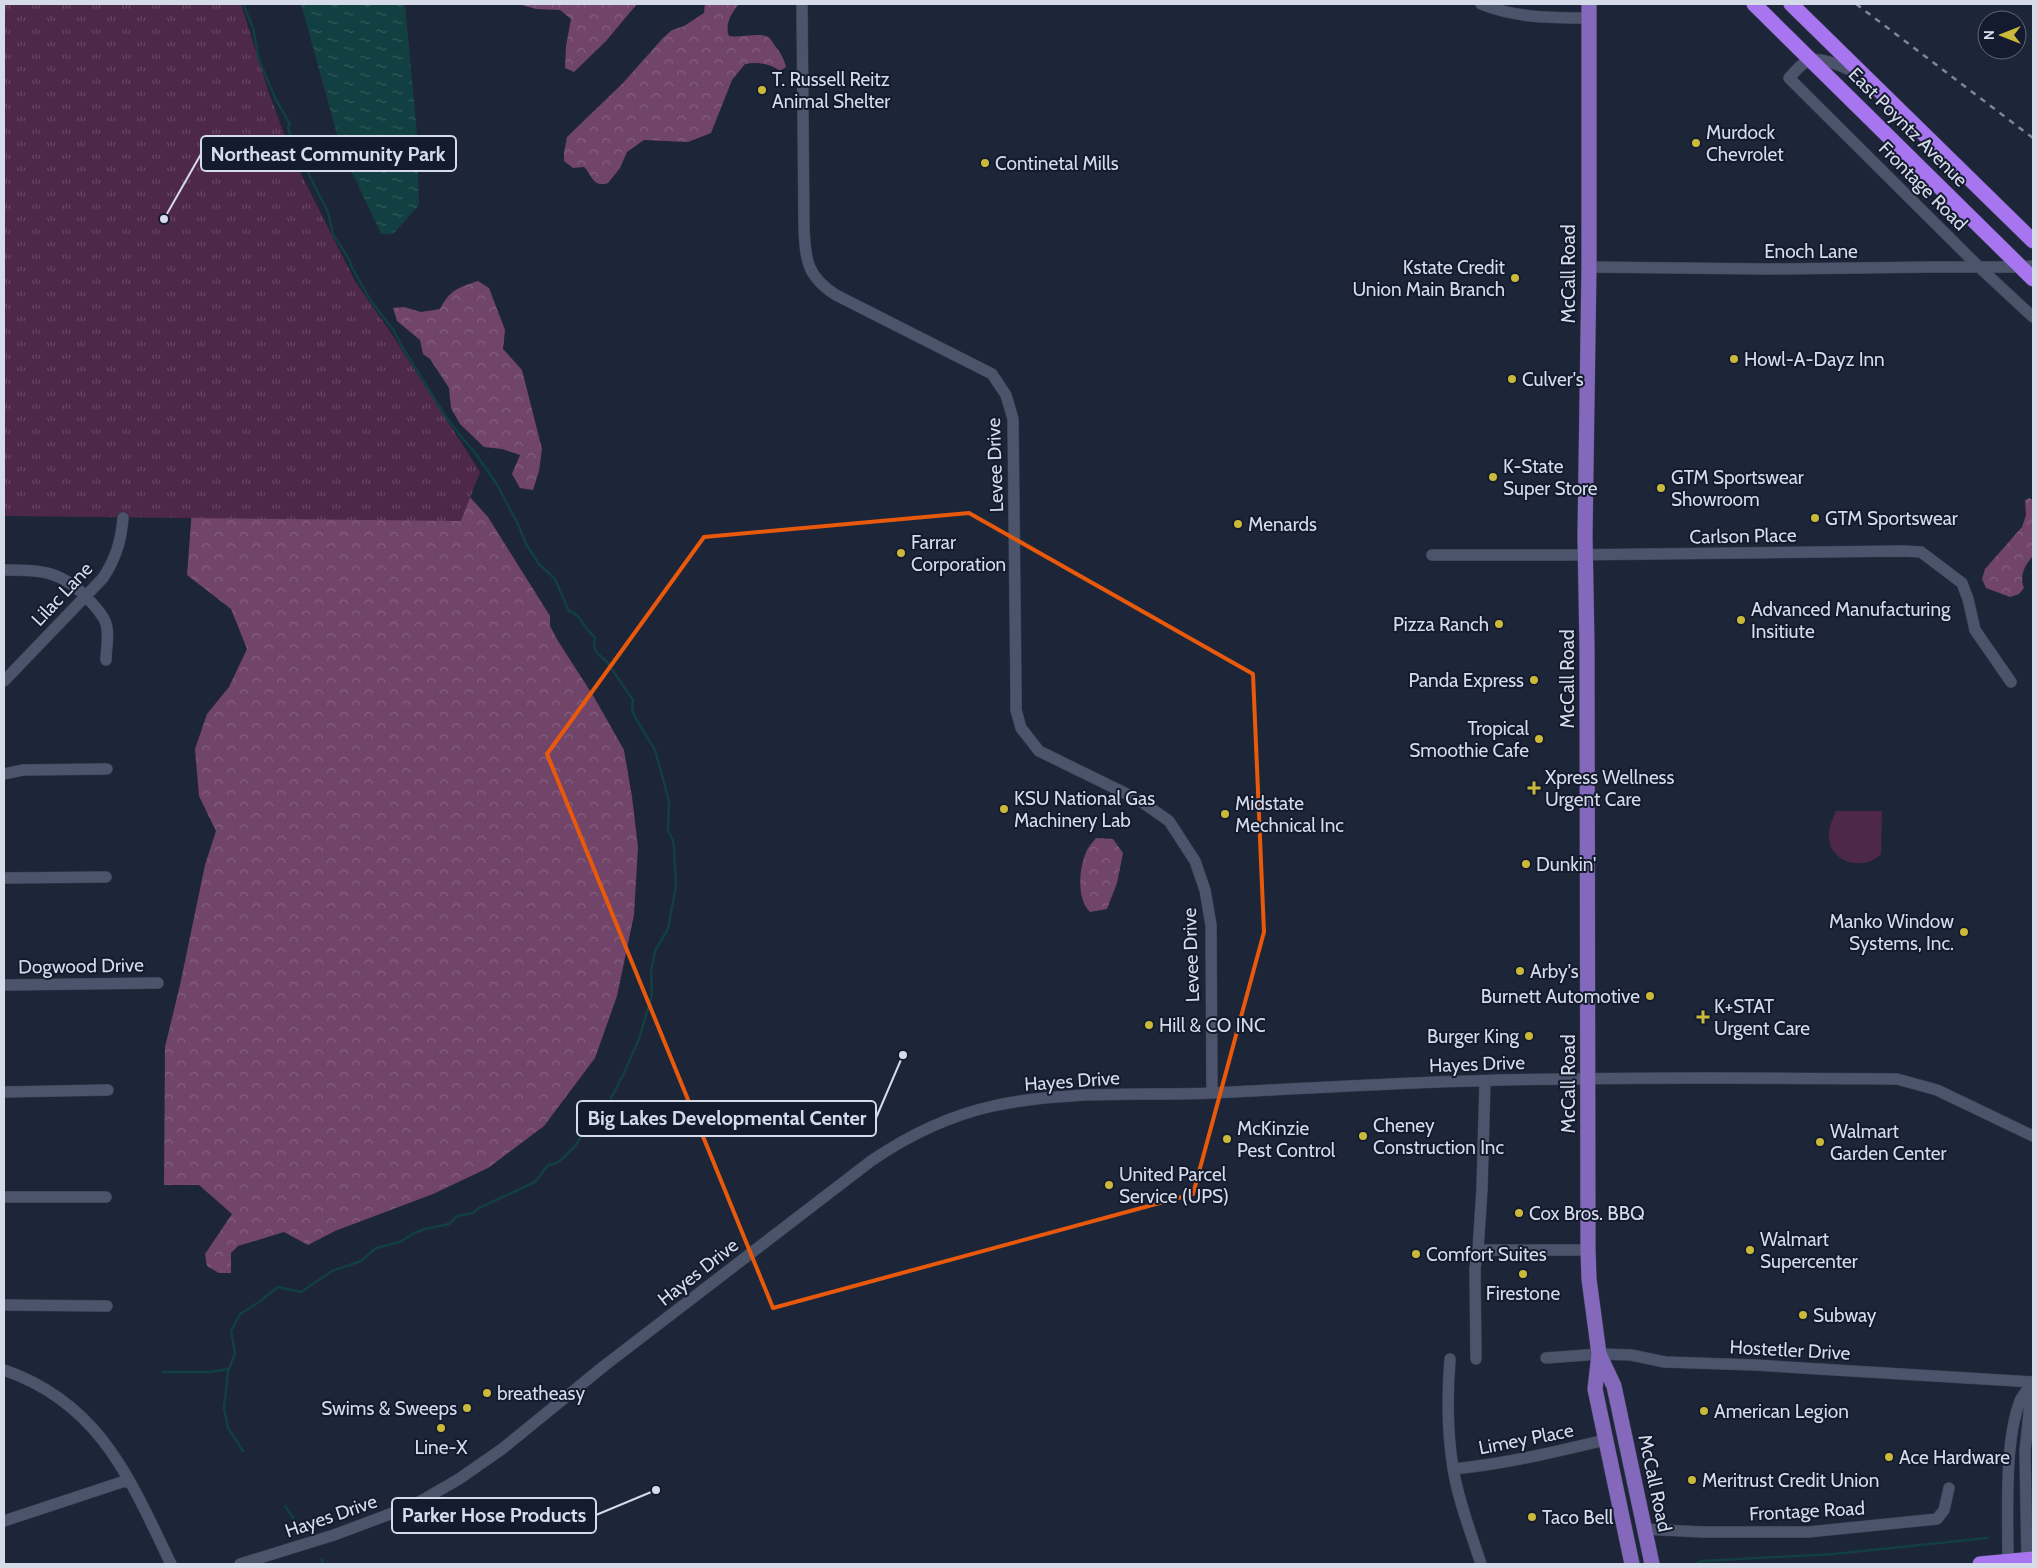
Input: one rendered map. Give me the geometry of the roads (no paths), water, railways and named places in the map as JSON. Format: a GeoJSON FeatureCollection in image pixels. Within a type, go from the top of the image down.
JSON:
{"type":"FeatureCollection","features":[{"type":"Feature","properties":{"kind":"highway","name":"East Poyntz Avenue"},"geometry":{"type":"LineString","coordinates":[[1754,4],[2027,267],[2033,279]]}},
{"type":"Feature","properties":{"kind":"highway","name":"East Poyntz Avenue"},"geometry":{"type":"LineString","coordinates":[[1791,4],[2033,242]]}},
{"type":"Feature","properties":{"kind":"highway"},"geometry":{"type":"LineString","coordinates":[[1980,1564],[2029,1561]]}},
{"type":"Feature","properties":{"kind":"main road","name":"McCall Road"},"geometry":{"type":"LineString","coordinates":[[1589,11],[1586,555],[1588,1250],[1599,1354],[1595,1389],[1632,1564]]}},
{"type":"Feature","properties":{"kind":"main road","name":"McCall Road"},"geometry":{"type":"LineString","coordinates":[[1599,1354],[1614,1386],[1652,1564]]}},
{"type":"Feature","properties":{"kind":"main road"},"geometry":{"type":"LineString","coordinates":[[1605,1440],[1612,1441],[1617,1448],[1621,1460],[1634,1484]]}},
{"type":"Feature","properties":{"kind":"main road"},"geometry":{"type":"LineString","coordinates":[[1614,1479],[1636,1523],[1644,1529]]}},
{"type":"Feature","properties":{"kind":"street","name":"Levee Drive"},"geometry":{"type":"LineString","coordinates":[[802,4],[804,228],[805,255],[810,270],[826,289],[836,295],[992,374],[1006,394],[1013,419],[1016,710],[1021,728],[1039,751],[1139,800],[1169,821],[1195,861],[1205,890],[1211,925],[1212,1093]]}},
{"type":"Feature","properties":{"kind":"street"},"geometry":{"type":"LineString","coordinates":[[1481,4],[1508,13],[1527,16],[1589,11]]}},
{"type":"Feature","properties":{"kind":"street"},"geometry":{"type":"LineString","coordinates":[[1811,60],[1839,65],[1862,74]]}},
{"type":"Feature","properties":{"kind":"street","name":"Frontage Road"},"geometry":{"type":"LineString","coordinates":[[1811,60],[1802,65],[1789,78],[1979,267],[2033,317]]}},
{"type":"Feature","properties":{"kind":"street","name":"Enoch Lane"},"geometry":{"type":"LineString","coordinates":[[1589,267],[1768,269],[2027,267]]}},
{"type":"Feature","properties":{"kind":"street","name":"Lilac Lane"},"geometry":{"type":"LineString","coordinates":[[4,681],[86,597],[111,565],[120,542],[123,518]]}},
{"type":"Feature","properties":{"kind":"street","name":"Carlson Place"},"geometry":{"type":"LineString","coordinates":[[1432,555],[1921,552],[1962,583],[1976,630],[2011,682]]}},
{"type":"Feature","properties":{"kind":"street"},"geometry":{"type":"LineString","coordinates":[[4,570],[45,572],[62,577],[86,597],[106,622],[106,660]]}},
{"type":"Feature","properties":{"kind":"street"},"geometry":{"type":"LineString","coordinates":[[4,774],[23,770],[107,770]]}},
{"type":"Feature","properties":{"kind":"street"},"geometry":{"type":"LineString","coordinates":[[4,878],[106,877]]}},
{"type":"Feature","properties":{"kind":"street","name":"Dogwood Drive"},"geometry":{"type":"LineString","coordinates":[[4,984],[158,983]]}},
{"type":"Feature","properties":{"kind":"street","name":"Hayes Drive"},"geometry":{"type":"LineString","coordinates":[[240,1564],[334,1535],[414,1505],[459,1479],[522,1434],[604,1366],[871,1161],[895,1145],[943,1120],[996,1105],[1057,1097],[1212,1093],[1485,1081],[1896,1079],[1937,1090],[2033,1136]]}},
{"type":"Feature","properties":{"kind":"street"},"geometry":{"type":"LineString","coordinates":[[1476,1359],[1475,1268],[1482,1190],[1485,1081]]}},
{"type":"Feature","properties":{"kind":"street"},"geometry":{"type":"LineString","coordinates":[[4,1092],[108,1090]]}},
{"type":"Feature","properties":{"kind":"street"},"geometry":{"type":"LineString","coordinates":[[4,1197],[106,1197]]}},
{"type":"Feature","properties":{"kind":"street"},"geometry":{"type":"LineString","coordinates":[[1478,1250],[1588,1250]]}},
{"type":"Feature","properties":{"kind":"street"},"geometry":{"type":"LineString","coordinates":[[4,1305],[107,1306]]}},
{"type":"Feature","properties":{"kind":"street","name":"Hostetler Drive"},"geometry":{"type":"LineString","coordinates":[[1546,1358],[1599,1354],[1631,1355],[1665,1362],[1755,1364],[2033,1381]]}},
{"type":"Feature","properties":{"kind":"street"},"geometry":{"type":"LineString","coordinates":[[1450,1359],[1447,1394],[1448,1432],[1453,1469],[1481,1564]]}},
{"type":"Feature","properties":{"kind":"street"},"geometry":{"type":"LineString","coordinates":[[4,1370],[37,1384],[66,1402],[95,1430],[110,1450],[128,1480],[170,1564]]}},
{"type":"Feature","properties":{"kind":"street"},"geometry":{"type":"LineString","coordinates":[[2029,1561],[2027,1433],[2032,1404],[2033,1381]]}},
{"type":"Feature","properties":{"kind":"street"},"geometry":{"type":"LineString","coordinates":[[2008,1563],[2008,1491],[2013,1432],[2021,1400],[2033,1381]]}},
{"type":"Feature","properties":{"kind":"street"},"geometry":{"type":"LineString","coordinates":[[2027,1433],[2033,1417]]}},
{"type":"Feature","properties":{"kind":"street","name":"Limey Place"},"geometry":{"type":"LineString","coordinates":[[1453,1469],[1493,1465],[1560,1452],[1605,1440]]}},
{"type":"Feature","properties":{"kind":"street"},"geometry":{"type":"LineString","coordinates":[[4,1520],[128,1480]]}},
{"type":"Feature","properties":{"kind":"street","name":"Frontage Road"},"geometry":{"type":"LineString","coordinates":[[1644,1529],[1702,1532],[1808,1532],[1937,1519],[1944,1510],[1949,1488]]}},
{"type":"Feature","properties":{"kind":"water"},"geometry":{"type":"Polygon","coordinates":[[[301,4],[405,4],[417,134],[419,205],[393,234],[381,234],[341,149],[301,4]]]}},
{"type":"Feature","properties":{"kind":"waterway"},"geometry":{"type":"LineString","coordinates":[[243,4],[253,28],[259,60],[276,100],[290,124],[288,126],[293,150],[303,163],[328,212],[333,234],[371,301],[394,331],[446,417],[473,450],[496,483],[518,524],[526,544],[539,564],[555,579],[569,611],[574,613],[595,637],[594,647],[597,653],[607,662],[633,700],[632,708],[635,717],[655,750],[669,801],[668,831],[673,840],[676,886],[668,929],[655,951],[651,973],[652,993],[639,1039],[605,1110],[562,1159],[555,1164],[548,1165],[535,1182],[479,1208],[473,1213],[457,1216],[449,1224],[425,1229],[414,1233],[400,1242],[376,1248],[361,1261],[332,1271],[301,1292],[278,1287],[240,1314],[231,1331],[235,1353],[228,1372],[224,1408],[228,1428],[243,1451]]}},
{"type":"Feature","properties":{"kind":"waterway"},"geometry":{"type":"LineString","coordinates":[[163,1372],[210,1372],[229,1369]]}},
{"type":"Feature","properties":{"kind":"waterway"},"geometry":{"type":"LineString","coordinates":[[285,1506],[304,1534]]}},
{"type":"Feature","properties":{"kind":"waterway"},"geometry":{"type":"LineString","coordinates":[[1695,1564],[1702,1561],[1834,1554],[1987,1538]]}},
{"type":"Feature","properties":{"kind":"waterway"},"geometry":{"type":"LineString","coordinates":[[322,1559],[322,1564]]}},
{"type":"Feature","properties":{"kind":"railway"},"geometry":{"type":"LineString","coordinates":[[1856,4],[2033,138]]}},
{"type":"Feature","properties":{"kind":"place","name":"T. Russell Reitz Animal Shelter"},"geometry":{"type":"Point","coordinates":[762,90]}},
{"type":"Feature","properties":{"kind":"place","name":"Murdock Chevrolet"},"geometry":{"type":"Point","coordinates":[1696,143]}},
{"type":"Feature","properties":{"kind":"place","name":"Continetal Mills"},"geometry":{"type":"Point","coordinates":[985,163]}},
{"type":"Feature","properties":{"kind":"place","name":"Northeast Community Park"},"geometry":{"type":"Point","coordinates":[164,219]}},
{"type":"Feature","properties":{"kind":"place","name":"Kstate Credit Union Main Branch"},"geometry":{"type":"Point","coordinates":[1515,278]}},
{"type":"Feature","properties":{"kind":"place","name":"Howl-A-Dayz Inn"},"geometry":{"type":"Point","coordinates":[1734,359]}},
{"type":"Feature","properties":{"kind":"place","name":"Culver's"},"geometry":{"type":"Point","coordinates":[1512,379]}},
{"type":"Feature","properties":{"kind":"place","name":"K-State Super Store"},"geometry":{"type":"Point","coordinates":[1493,477]}},
{"type":"Feature","properties":{"kind":"place","name":"GTM Sportswear Showroom"},"geometry":{"type":"Point","coordinates":[1661,488]}},
{"type":"Feature","properties":{"kind":"place","name":"GTM Sportswear"},"geometry":{"type":"Point","coordinates":[1815,518]}},
{"type":"Feature","properties":{"kind":"place","name":"Menards"},"geometry":{"type":"Point","coordinates":[1238,524]}},
{"type":"Feature","properties":{"kind":"place","name":"Farrar Corporation"},"geometry":{"type":"Point","coordinates":[901,553]}},
{"type":"Feature","properties":{"kind":"place","name":"Advanced Manufacturing Insitiute"},"geometry":{"type":"Point","coordinates":[1741,620]}},
{"type":"Feature","properties":{"kind":"place","name":"Pizza Ranch"},"geometry":{"type":"Point","coordinates":[1499,624]}},
{"type":"Feature","properties":{"kind":"place","name":"Panda Express"},"geometry":{"type":"Point","coordinates":[1534,680]}},
{"type":"Feature","properties":{"kind":"place","name":"Tropical Smoothie Cafe"},"geometry":{"type":"Point","coordinates":[1539,739]}},
{"type":"Feature","properties":{"kind":"place","name":"Xpress Wellness Urgent Care"},"geometry":{"type":"Point","coordinates":[1534,788]}},
{"type":"Feature","properties":{"kind":"place","name":"KSU National Gas Machinery Lab"},"geometry":{"type":"Point","coordinates":[1004,809]}},
{"type":"Feature","properties":{"kind":"place","name":"Midstate Mechnical Inc"},"geometry":{"type":"Point","coordinates":[1225,814]}},
{"type":"Feature","properties":{"kind":"place","name":"Dunkin'"},"geometry":{"type":"Point","coordinates":[1526,864]}},
{"type":"Feature","properties":{"kind":"place","name":"Manko Window Systems, Inc."},"geometry":{"type":"Point","coordinates":[1964,932]}},
{"type":"Feature","properties":{"kind":"place","name":"Arby's"},"geometry":{"type":"Point","coordinates":[1520,971]}},
{"type":"Feature","properties":{"kind":"place","name":"Burnett Automotive"},"geometry":{"type":"Point","coordinates":[1650,996]}},
{"type":"Feature","properties":{"kind":"place","name":"K+STAT Urgent Care"},"geometry":{"type":"Point","coordinates":[1703,1017]}},
{"type":"Feature","properties":{"kind":"place","name":"Hill & CO INC"},"geometry":{"type":"Point","coordinates":[1149,1025]}},
{"type":"Feature","properties":{"kind":"place","name":"Burger King"},"geometry":{"type":"Point","coordinates":[1529,1036]}},
{"type":"Feature","properties":{"kind":"place","name":"Big Lakes Developmental Center"},"geometry":{"type":"Point","coordinates":[903,1055]}},
{"type":"Feature","properties":{"kind":"place","name":"Cheney Construction Inc"},"geometry":{"type":"Point","coordinates":[1363,1136]}},
{"type":"Feature","properties":{"kind":"place","name":"McKinzie Pest Control"},"geometry":{"type":"Point","coordinates":[1227,1139]}},
{"type":"Feature","properties":{"kind":"place","name":"Walmart Garden Center"},"geometry":{"type":"Point","coordinates":[1820,1142]}},
{"type":"Feature","properties":{"kind":"place","name":"United Parcel Service (UPS)"},"geometry":{"type":"Point","coordinates":[1109,1185]}},
{"type":"Feature","properties":{"kind":"place","name":"Cox Bros. BBQ"},"geometry":{"type":"Point","coordinates":[1519,1213]}},
{"type":"Feature","properties":{"kind":"place","name":"Walmart Supercenter"},"geometry":{"type":"Point","coordinates":[1750,1250]}},
{"type":"Feature","properties":{"kind":"place","name":"Comfort Suites"},"geometry":{"type":"Point","coordinates":[1416,1254]}},
{"type":"Feature","properties":{"kind":"place","name":"Firestone"},"geometry":{"type":"Point","coordinates":[1523,1274]}},
{"type":"Feature","properties":{"kind":"place","name":"Subway"},"geometry":{"type":"Point","coordinates":[1803,1315]}},
{"type":"Feature","properties":{"kind":"place","name":"breatheasy"},"geometry":{"type":"Point","coordinates":[487,1393]}},
{"type":"Feature","properties":{"kind":"place","name":"Swims & Sweeps"},"geometry":{"type":"Point","coordinates":[467,1408]}},
{"type":"Feature","properties":{"kind":"place","name":"American Legion"},"geometry":{"type":"Point","coordinates":[1704,1411]}},
{"type":"Feature","properties":{"kind":"place","name":"Line-X"},"geometry":{"type":"Point","coordinates":[441,1428]}},
{"type":"Feature","properties":{"kind":"place","name":"Ace Hardware"},"geometry":{"type":"Point","coordinates":[1889,1457]}},
{"type":"Feature","properties":{"kind":"place","name":"Meritrust Credit Union"},"geometry":{"type":"Point","coordinates":[1692,1480]}},
{"type":"Feature","properties":{"kind":"place","name":"Parker Hose Products"},"geometry":{"type":"Point","coordinates":[656,1490]}},
{"type":"Feature","properties":{"kind":"place","name":"Taco Bell"},"geometry":{"type":"Point","coordinates":[1532,1517]}}]}
